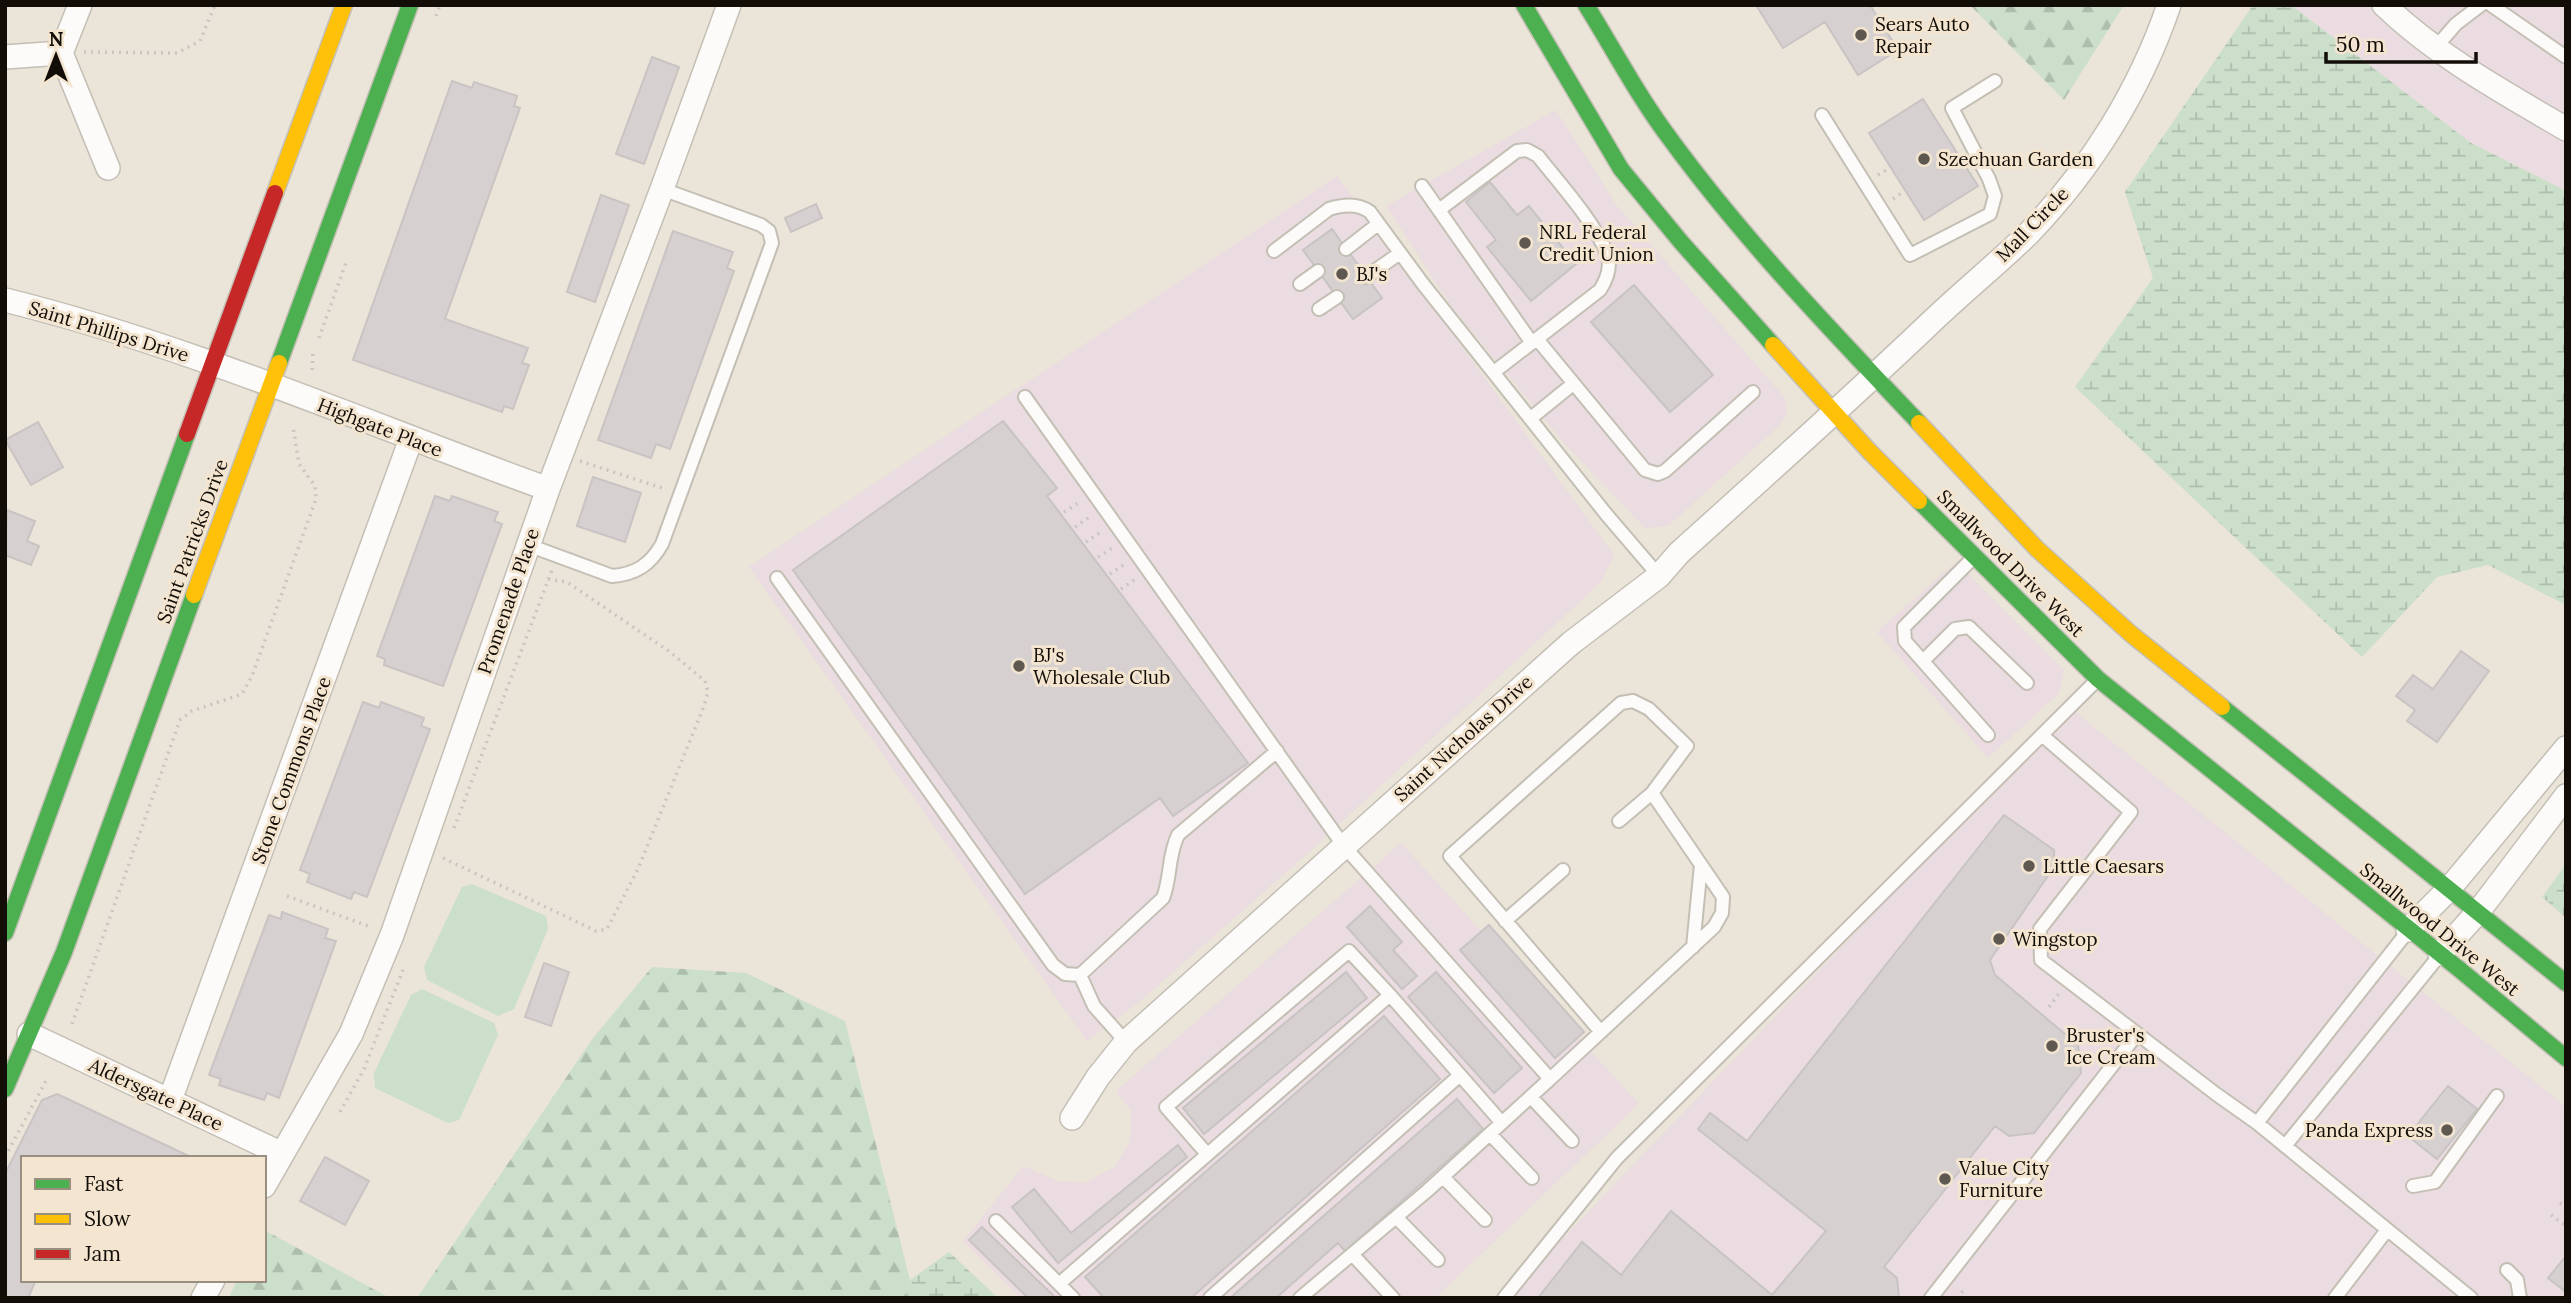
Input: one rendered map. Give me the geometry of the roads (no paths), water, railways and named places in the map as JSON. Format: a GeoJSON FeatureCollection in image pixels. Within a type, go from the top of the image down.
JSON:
{"type":"FeatureCollection","features":[{"type":"Feature","properties":{"kind":"main road"},"geometry":{"type":"LineString","coordinates":[[5,933],[344,5]]}},
{"type":"Feature","properties":{"kind":"main road","name":"Saint Patricks Drive"},"geometry":{"type":"LineString","coordinates":[[5,1089],[64,952],[410,5]]}},
{"type":"Feature","properties":{"kind":"main road","name":"Smallwood Drive West"},"geometry":{"type":"LineString","coordinates":[[1524,5],[1621,169],[1681,242],[1834,414],[1974,557],[2098,679],[2566,1058]]}},
{"type":"Feature","properties":{"kind":"main road","name":"Smallwood Drive West"},"geometry":{"type":"LineString","coordinates":[[1586,5],[1669,138],[1707,187],[1815,313],[2037,549],[2131,634],[2566,983]]}},
{"type":"Feature","properties":{"kind":"street"},"geometry":{"type":"LineString","coordinates":[[80,5],[61,53],[108,168]]}},
{"type":"Feature","properties":{"kind":"street","name":"Promenade Place"},"geometry":{"type":"LineString","coordinates":[[266,1182],[351,1034],[392,935],[548,489],[729,5]]}},
{"type":"Feature","properties":{"kind":"street","name":"Mall Circle"},"geometry":{"type":"LineString","coordinates":[[1875,377],[1926,326],[2028,234],[2067,189],[2095,153],[2124,105],[2157,40],[2169,5]]}},
{"type":"Feature","properties":{"kind":"street"},"geometry":{"type":"LineString","coordinates":[[2384,5],[2404,24],[2480,78],[2566,129]]}},
{"type":"Feature","properties":{"kind":"street"},"geometry":{"type":"LineString","coordinates":[[5,57],[61,53]]}},
{"type":"Feature","properties":{"kind":"street","name":"Saint Phillips Drive"},"geometry":{"type":"LineString","coordinates":[[5,300],[68,316],[212,363]]}},
{"type":"Feature","properties":{"kind":"street","name":"Highgate Place"},"geometry":{"type":"LineString","coordinates":[[212,363],[548,489]]}},
{"type":"Feature","properties":{"kind":"street","name":"Saint Nicholas Drive"},"geometry":{"type":"LineString","coordinates":[[1072,1118],[1098,1077],[1126,1042],[1571,643],[1659,576],[1679,553],[1875,377]]}},
{"type":"Feature","properties":{"kind":"street","name":"Stone Commons Place"},"geometry":{"type":"LineString","coordinates":[[170,1101],[411,439]]}},
{"type":"Feature","properties":{"kind":"street"},"geometry":{"type":"LineString","coordinates":[[2408,930],[2449,889],[2566,748]]}},
{"type":"Feature","properties":{"kind":"street"},"geometry":{"type":"LineString","coordinates":[[2440,954],[2478,912],[2566,796]]}},
{"type":"Feature","properties":{"kind":"street","name":"Aldersgate Place"},"geometry":{"type":"LineString","coordinates":[[29,1034],[282,1154]]}},
{"type":"Feature","properties":{"kind":"street"},"geometry":{"type":"LineString","coordinates":[[203,1298],[212,1282]]}},
{"type":"Feature","properties":{"kind":"lane"},"geometry":{"type":"LineString","coordinates":[[2436,47],[2456,24],[2481,5]]}},
{"type":"Feature","properties":{"kind":"lane"},"geometry":{"type":"LineString","coordinates":[[2491,5],[2566,57]]}},
{"type":"Feature","properties":{"kind":"lane"},"geometry":{"type":"LineString","coordinates":[[1822,115],[1910,255],[1990,214],[1995,196],[1989,179],[1952,108],[1995,80]]}},
{"type":"Feature","properties":{"kind":"lane"},"geometry":{"type":"LineString","coordinates":[[1439,210],[1517,151],[1527,150],[1538,156],[1583,214],[1608,255],[1608,278],[1600,290],[1494,372]]}},
{"type":"Feature","properties":{"kind":"lane"},"geometry":{"type":"LineString","coordinates":[[1422,186],[1534,341],[1645,470],[1658,474],[1665,471],[1754,392]]}},
{"type":"Feature","properties":{"kind":"lane"},"geometry":{"type":"LineString","coordinates":[[528,545],[612,576],[626,575],[640,569],[654,559],[662,544],[772,243],[769,230],[761,225],[662,189]]}},
{"type":"Feature","properties":{"kind":"lane"},"geometry":{"type":"LineString","coordinates":[[1274,251],[1317,217],[1339,206],[1364,208],[1606,514],[1659,576]]}},
{"type":"Feature","properties":{"kind":"lane"},"geometry":{"type":"LineString","coordinates":[[1346,249],[1378,224]]}},
{"type":"Feature","properties":{"kind":"lane"},"geometry":{"type":"LineString","coordinates":[[1366,276],[1400,253]]}},
{"type":"Feature","properties":{"kind":"lane"},"geometry":{"type":"LineString","coordinates":[[1300,284],[1318,271]]}},
{"type":"Feature","properties":{"kind":"lane"},"geometry":{"type":"LineString","coordinates":[[1319,309],[1337,297]]}},
{"type":"Feature","properties":{"kind":"lane"},"geometry":{"type":"LineString","coordinates":[[1531,418],[1573,384]]}},
{"type":"Feature","properties":{"kind":"lane"},"geometry":{"type":"LineString","coordinates":[[1024,397],[1343,845],[1550,1079]]}},
{"type":"Feature","properties":{"kind":"lane"},"geometry":{"type":"LineString","coordinates":[[1974,557],[1904,626],[1905,641],[1988,735]]}},
{"type":"Feature","properties":{"kind":"lane"},"geometry":{"type":"LineString","coordinates":[[777,578],[1054,965],[1065,974],[1080,975],[1163,898],[1168,885],[1173,845],[1178,835],[1277,751]]}},
{"type":"Feature","properties":{"kind":"lane"},"geometry":{"type":"LineString","coordinates":[[1923,662],[1955,629],[1969,626],[2027,683]]}},
{"type":"Feature","properties":{"kind":"lane"},"geometry":{"type":"LineString","coordinates":[[1504,1298],[1617,1158],[2098,679]]}},
{"type":"Feature","properties":{"kind":"lane"},"geometry":{"type":"LineString","coordinates":[[1601,1032],[1450,856],[1621,703],[1633,701],[1649,709],[1687,746],[1652,793],[1619,821]]}},
{"type":"Feature","properties":{"kind":"lane"},"geometry":{"type":"LineString","coordinates":[[2043,736],[2131,811],[2040,929],[2041,960],[2257,1123],[2471,1298]]}},
{"type":"Feature","properties":{"kind":"lane"},"geometry":{"type":"LineString","coordinates":[[1300,1298],[1443,1177],[1714,927],[1722,913],[1723,897],[1652,793]]}},
{"type":"Feature","properties":{"kind":"lane"},"geometry":{"type":"LineString","coordinates":[[1693,947],[1701,865]]}},
{"type":"Feature","properties":{"kind":"lane"},"geometry":{"type":"LineString","coordinates":[[1505,921],[1563,870]]}},
{"type":"Feature","properties":{"kind":"lane"},"geometry":{"type":"LineString","coordinates":[[2257,1123],[2408,930]]}},
{"type":"Feature","properties":{"kind":"lane"},"geometry":{"type":"LineString","coordinates":[[1207,1154],[1166,1107],[1349,951],[1502,1123]]}},
{"type":"Feature","properties":{"kind":"lane"},"geometry":{"type":"LineString","coordinates":[[2285,1146],[2440,954]]}},
{"type":"Feature","properties":{"kind":"lane"},"geometry":{"type":"LineString","coordinates":[[1080,975],[1094,1006],[1126,1042]]}},
{"type":"Feature","properties":{"kind":"lane"},"geometry":{"type":"LineString","coordinates":[[1059,1284],[1390,995]]}},
{"type":"Feature","properties":{"kind":"lane"},"geometry":{"type":"LineString","coordinates":[[1931,1298],[2137,1034]]}},
{"type":"Feature","properties":{"kind":"lane"},"geometry":{"type":"LineString","coordinates":[[1210,1298],[1460,1075]]}},
{"type":"Feature","properties":{"kind":"lane"},"geometry":{"type":"LineString","coordinates":[[2413,1186],[2435,1182],[2497,1096]]}},
{"type":"Feature","properties":{"kind":"lane"},"geometry":{"type":"LineString","coordinates":[[1531,1097],[1572,1141]]}},
{"type":"Feature","properties":{"kind":"lane"},"geometry":{"type":"LineString","coordinates":[[1490,1134],[1532,1178]]}},
{"type":"Feature","properties":{"kind":"lane"},"geometry":{"type":"LineString","coordinates":[[1443,1177],[1485,1220]]}},
{"type":"Feature","properties":{"kind":"lane"},"geometry":{"type":"LineString","coordinates":[[1396,1217],[1438,1260]]}},
{"type":"Feature","properties":{"kind":"lane"},"geometry":{"type":"LineString","coordinates":[[996,1221],[1073,1298]]}},
{"type":"Feature","properties":{"kind":"lane"},"geometry":{"type":"LineString","coordinates":[[2335,1298],[2387,1230]]}},
{"type":"Feature","properties":{"kind":"lane"},"geometry":{"type":"LineString","coordinates":[[1352,1254],[1393,1298]]}},
{"type":"Feature","properties":{"kind":"lane"},"geometry":{"type":"LineString","coordinates":[[2507,1270],[2517,1280],[2520,1298]]}},
{"type":"Feature","properties":{"kind":"place","name":"Sears Auto Repair"},"geometry":{"type":"Point","coordinates":[1861,35]}},
{"type":"Feature","properties":{"kind":"place","name":"Szechuan Garden"},"geometry":{"type":"Point","coordinates":[1924,159]}},
{"type":"Feature","properties":{"kind":"place","name":"NRL Federal Credit Union"},"geometry":{"type":"Point","coordinates":[1525,243]}},
{"type":"Feature","properties":{"kind":"place","name":"BJ's"},"geometry":{"type":"Point","coordinates":[1342,274]}},
{"type":"Feature","properties":{"kind":"place","name":"BJ's Wholesale Club"},"geometry":{"type":"Point","coordinates":[1019,666]}},
{"type":"Feature","properties":{"kind":"place","name":"Little Caesars"},"geometry":{"type":"Point","coordinates":[2029,866]}},
{"type":"Feature","properties":{"kind":"place","name":"Wingstop"},"geometry":{"type":"Point","coordinates":[1999,939]}},
{"type":"Feature","properties":{"kind":"place","name":"Bruster's Ice Cream"},"geometry":{"type":"Point","coordinates":[2052,1046]}},
{"type":"Feature","properties":{"kind":"place","name":"Panda Express"},"geometry":{"type":"Point","coordinates":[2447,1130]}},
{"type":"Feature","properties":{"kind":"place","name":"Value City Furniture"},"geometry":{"type":"Point","coordinates":[1945,1179]}}]}
